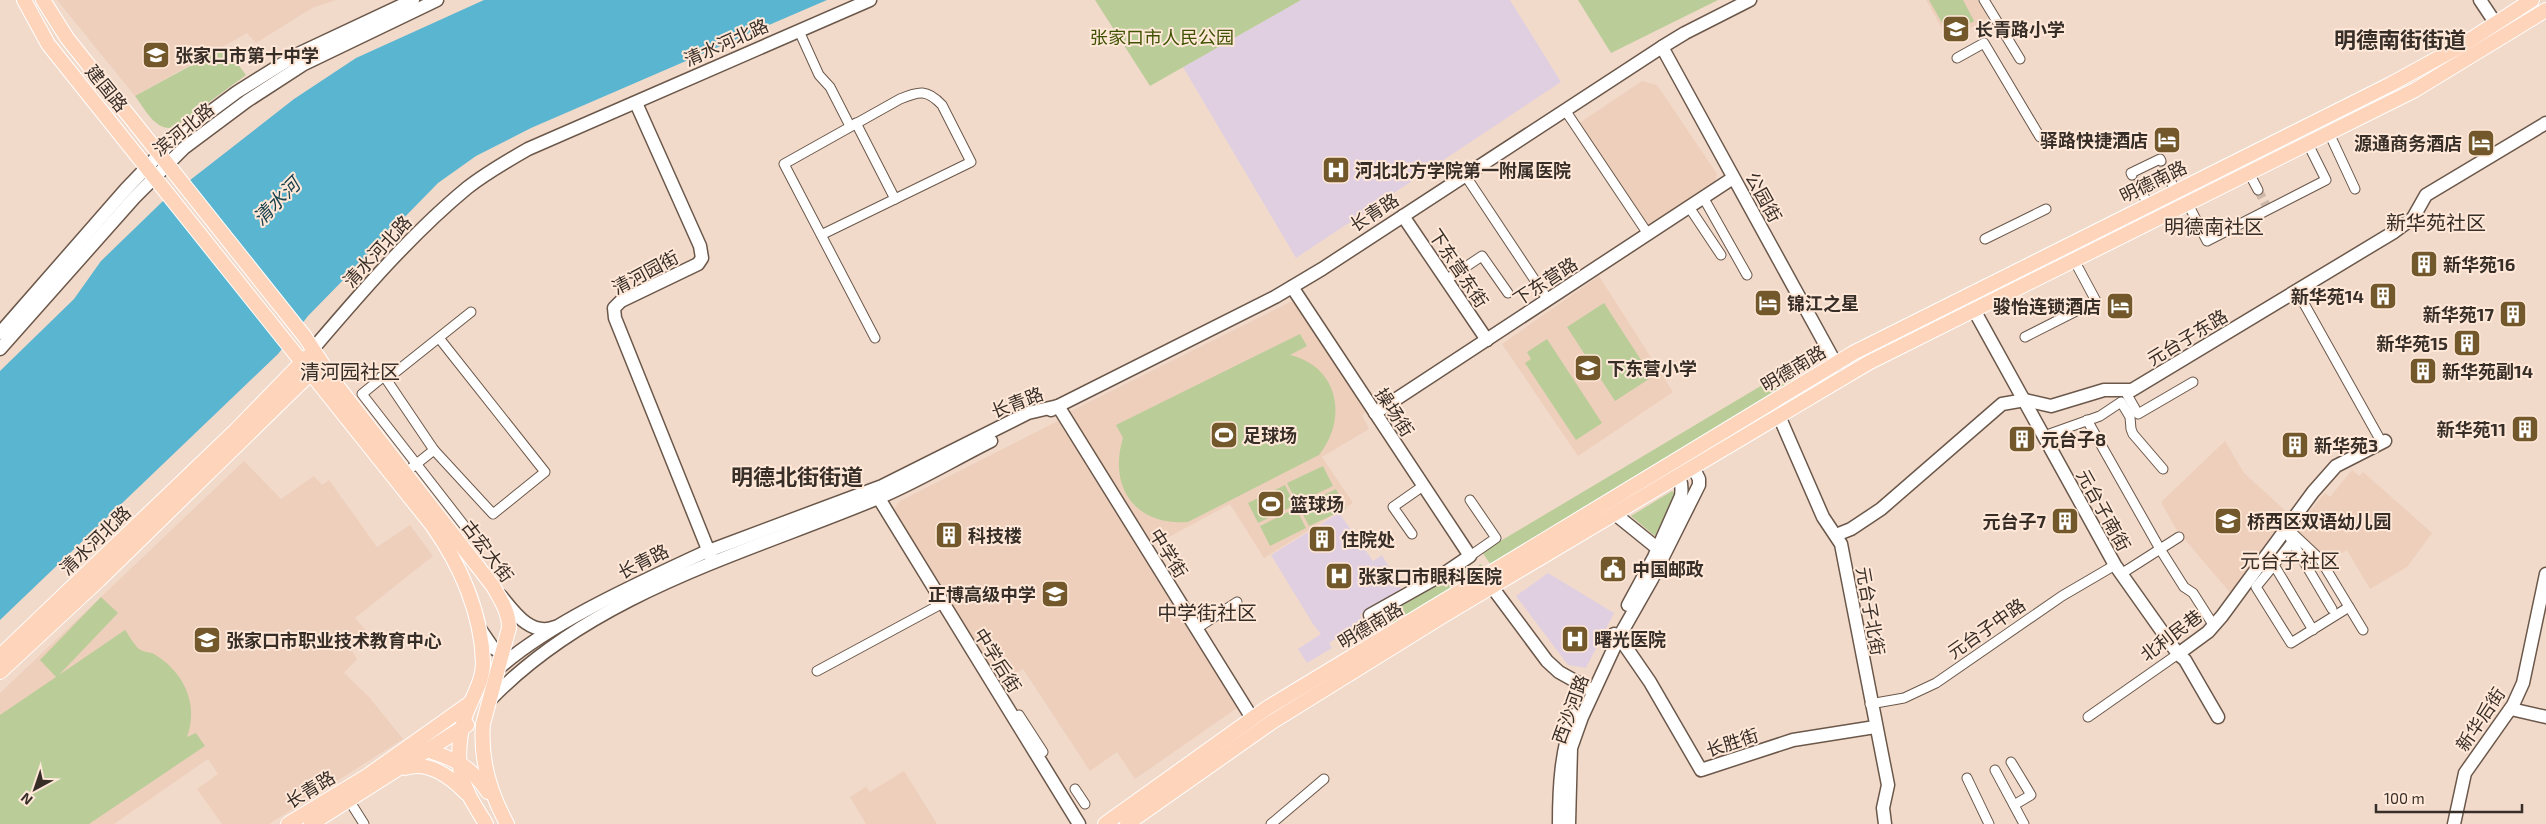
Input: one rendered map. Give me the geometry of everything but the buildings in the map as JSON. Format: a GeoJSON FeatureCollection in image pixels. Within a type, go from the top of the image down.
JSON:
{"type":"FeatureCollection","features":[{"type":"Feature","properties":{"kind":"main road","name":"建国路"},"geometry":{"type":"LineString","coordinates":[[24,0],[48,44],[151,171],[291,350]]}},
{"type":"Feature","properties":{"kind":"main road","name":"建国路"},"geometry":{"type":"LineString","coordinates":[[43,0],[67,38],[305,337]]}},
{"type":"Feature","properties":{"kind":"main road","name":"明德南路"},"geometry":{"type":"LineString","coordinates":[[1127,824],[1272,722],[1308,692],[1384,638],[1836,364],[2148,204],[2391,84],[2496,24],[2532,0]]}},
{"type":"Feature","properties":{"kind":"main road","name":"明德南路"},"geometry":{"type":"LineString","coordinates":[[1106,824],[1252,718],[1308,692],[1492,587],[1868,363],[2400,98],[2480,52],[2546,10]]}},
{"type":"Feature","properties":{"kind":"main road"},"geometry":{"type":"LineString","coordinates":[[2391,84],[2400,98]]}},
{"type":"Feature","properties":{"kind":"main road","name":"古宏大街"},"geometry":{"type":"LineString","coordinates":[[305,337],[312,350],[349,401],[493,586],[509,617],[507,655],[499,668],[482,738],[488,781],[496,803],[507,824]]}},
{"type":"Feature","properties":{"kind":"main road","name":"古宏大街"},"geometry":{"type":"LineString","coordinates":[[291,350],[434,529],[460,574],[476,620],[483,663],[482,676],[470,703],[462,728],[461,773],[486,824]]}},
{"type":"Feature","properties":{"kind":"main road","name":"清水河北路"},"geometry":{"type":"LineString","coordinates":[[0,672],[99,580],[306,369],[312,350]]}},
{"type":"Feature","properties":{"kind":"main road","name":"清水河北路"},"geometry":{"type":"LineString","coordinates":[[0,656],[236,430],[306,369],[321,363]]}},
{"type":"Feature","properties":{"kind":"main road","name":"长青路"},"geometry":{"type":"LineString","coordinates":[[311,824],[397,755],[470,703],[499,668]]}},
{"type":"Feature","properties":{"kind":"main road","name":"长青路"},"geometry":{"type":"LineString","coordinates":[[288,824],[397,771],[462,728],[490,700]]}},
{"type":"Feature","properties":{"kind":"main road"},"geometry":{"type":"LineString","coordinates":[[397,755],[420,748],[448,756],[478,778],[496,803]]}},
{"type":"Feature","properties":{"kind":"main road"},"geometry":{"type":"LineString","coordinates":[[397,771],[412,765],[423,765],[456,782],[474,801]]}},
{"type":"Feature","properties":{"kind":"street","name":"滨河北路"},"geometry":{"type":"LineString","coordinates":[[0,334],[164,158],[176,138],[237,92],[298,54],[413,0]]}},
{"type":"Feature","properties":{"kind":"street","name":"滨河北路"},"geometry":{"type":"LineString","coordinates":[[164,158],[184,148],[247,101],[304,64],[437,0]]}},
{"type":"Feature","properties":{"kind":"street","name":"清水河北路"},"geometry":{"type":"LineString","coordinates":[[312,350],[420,231],[468,187],[494,169],[528,150],[870,0]]}},
{"type":"Feature","properties":{"kind":"street","name":"长青路"},"geometry":{"type":"LineString","coordinates":[[507,655],[675,566],[711,556],[875,493],[1028,414],[1058,406],[1292,287],[1662,47],[1685,33],[1750,0]]}},
{"type":"Feature","properties":{"kind":"street"},"geometry":{"type":"LineString","coordinates":[[1984,0],[2020,59]]}},
{"type":"Feature","properties":{"kind":"street"},"geometry":{"type":"LineString","coordinates":[[2480,0],[2496,24]]}},
{"type":"Feature","properties":{"kind":"street"},"geometry":{"type":"LineString","coordinates":[[799,31],[819,75],[830,87],[895,199]]}},
{"type":"Feature","properties":{"kind":"street"},"geometry":{"type":"LineString","coordinates":[[1957,58],[1984,43],[2040,137]]}},
{"type":"Feature","properties":{"kind":"street","name":"公园街"},"geometry":{"type":"LineString","coordinates":[[1662,47],[1836,364]]}},
{"type":"Feature","properties":{"kind":"street"},"geometry":{"type":"LineString","coordinates":[[821,235],[971,162],[942,104],[930,93],[915,94],[900,99],[784,164],[821,235],[875,338]]}},
{"type":"Feature","properties":{"kind":"street","name":"清河园街"},"geometry":{"type":"LineString","coordinates":[[636,103],[700,246],[702,258],[698,264],[621,301],[614,308],[615,318],[711,556]]}},
{"type":"Feature","properties":{"kind":"street"},"geometry":{"type":"LineString","coordinates":[[1565,110],[1648,234]]}},
{"type":"Feature","properties":{"kind":"street","name":"元台子东路"},"geometry":{"type":"LineString","coordinates":[[1836,535],[1851,529],[1881,509],[1918,479],[1997,407],[2006,402],[2025,400],[2051,406],[2104,390],[2120,395],[2138,387],[2394,232],[2413,218],[2426,195],[2546,123]]}},
{"type":"Feature","properties":{"kind":"street"},"geometry":{"type":"LineString","coordinates":[[2329,133],[2355,189]]}},
{"type":"Feature","properties":{"kind":"street"},"geometry":{"type":"LineString","coordinates":[[2188,204],[2207,241],[2268,208],[2326,180],[2308,144]]}},
{"type":"Feature","properties":{"kind":"street"},"geometry":{"type":"LineString","coordinates":[[2132,175],[2132,173],[2160,159],[2161,161]]}},
{"type":"Feature","properties":{"kind":"street","name":"滨河北路"},"geometry":{"type":"LineString","coordinates":[[0,349],[151,171]]}},
{"type":"Feature","properties":{"kind":"street"},"geometry":{"type":"LineString","coordinates":[[2249,173],[2258,190]]}},
{"type":"Feature","properties":{"kind":"street"},"geometry":{"type":"LineString","coordinates":[[1466,175],[1548,300]]}},
{"type":"Feature","properties":{"kind":"street"},"geometry":{"type":"LineString","coordinates":[[2169,177],[2175,191]]}},
{"type":"Feature","properties":{"kind":"street","name":"下东营路"},"geometry":{"type":"LineString","coordinates":[[1375,413],[1733,178]]}},
{"type":"Feature","properties":{"kind":"street"},"geometry":{"type":"LineString","coordinates":[[2141,191],[2148,204]]}},
{"type":"Feature","properties":{"kind":"street"},"geometry":{"type":"LineString","coordinates":[[1704,197],[1747,275]]}},
{"type":"Feature","properties":{"kind":"street"},"geometry":{"type":"LineString","coordinates":[[1689,207],[1722,255]]}},
{"type":"Feature","properties":{"kind":"street"},"geometry":{"type":"LineString","coordinates":[[1986,239],[2046,209]]}},
{"type":"Feature","properties":{"kind":"street","name":"下东营东街"},"geometry":{"type":"LineString","coordinates":[[1403,216],[1487,340]]}},
{"type":"Feature","properties":{"kind":"street"},"geometry":{"type":"LineString","coordinates":[[1446,280],[1482,256],[1508,293]]}},
{"type":"Feature","properties":{"kind":"street"},"geometry":{"type":"LineString","coordinates":[[2025,337],[2096,301],[2074,260]]}},
{"type":"Feature","properties":{"kind":"street","name":"操场街"},"geometry":{"type":"LineString","coordinates":[[1292,287],[1470,556]]}},
{"type":"Feature","properties":{"kind":"street"},"geometry":{"type":"LineString","coordinates":[[2296,291],[2384,442]]}},
{"type":"Feature","properties":{"kind":"street","name":"元台子南街"},"geometry":{"type":"LineString","coordinates":[[1974,310],[2118,570],[2178,654],[2185,660],[2218,717]]}},
{"type":"Feature","properties":{"kind":"street"},"geometry":{"type":"LineString","coordinates":[[349,401],[376,378],[397,371],[471,312]]}},
{"type":"Feature","properties":{"kind":"street"},"geometry":{"type":"LineString","coordinates":[[384,376],[434,450],[493,514],[545,472],[439,338]]}},
{"type":"Feature","properties":{"kind":"street"},"geometry":{"type":"LineString","coordinates":[[384,376],[362,394],[470,533]]}},
{"type":"Feature","properties":{"kind":"street"},"geometry":{"type":"LineString","coordinates":[[2120,395],[2138,414],[2193,382]]}},
{"type":"Feature","properties":{"kind":"street"},"geometry":{"type":"LineString","coordinates":[[2044,436],[2100,416],[2120,395]]}},
{"type":"Feature","properties":{"kind":"street"},"geometry":{"type":"LineString","coordinates":[[2120,395],[2130,417],[2133,434],[2163,468]]}},
{"type":"Feature","properties":{"kind":"street","name":"中学街"},"geometry":{"type":"LineString","coordinates":[[1058,406],[1252,718]]}},
{"type":"Feature","properties":{"kind":"street","name":"元台子北街"},"geometry":{"type":"LineString","coordinates":[[1779,416],[1823,516],[1841,544],[1870,704],[1888,785],[1883,808],[1885,824]]}},
{"type":"Feature","properties":{"kind":"street"},"geometry":{"type":"LineString","coordinates":[[2087,420],[2160,549],[2184,587],[2192,593],[2214,626]]}},
{"type":"Feature","properties":{"kind":"street","name":"北利民巷"},"geometry":{"type":"LineString","coordinates":[[2088,717],[2178,654],[2214,626],[2286,529],[2336,466],[2384,442]]}},
{"type":"Feature","properties":{"kind":"street"},"geometry":{"type":"LineString","coordinates":[[405,473],[434,450]]}},
{"type":"Feature","properties":{"kind":"street","name":"西沙河路"},"geometry":{"type":"LineString","coordinates":[[1616,635],[1652,578],[1699,485],[1699,479],[1694,467],[1686,454]]}},
{"type":"Feature","properties":{"kind":"street"},"geometry":{"type":"LineString","coordinates":[[1671,463],[1680,475]]}},
{"type":"Feature","properties":{"kind":"street","name":"西沙河路"},"geometry":{"type":"LineString","coordinates":[[1559,824],[1559,780],[1568,732],[1682,496],[1683,487],[1680,475]]}},
{"type":"Feature","properties":{"kind":"street"},"geometry":{"type":"LineString","coordinates":[[1412,534],[1393,507],[1423,486]]}},
{"type":"Feature","properties":{"kind":"street","name":"中学后街"},"geometry":{"type":"LineString","coordinates":[[875,493],[943,604],[1024,729],[1079,824]]}},
{"type":"Feature","properties":{"kind":"street"},"geometry":{"type":"LineString","coordinates":[[1384,638],[1370,615],[1445,573],[1496,538],[1470,500]]}},
{"type":"Feature","properties":{"kind":"street"},"geometry":{"type":"LineString","coordinates":[[1615,514],[1658,548]]}},
{"type":"Feature","properties":{"kind":"street"},"geometry":{"type":"LineString","coordinates":[[2286,529],[2332,609]]}},
{"type":"Feature","properties":{"kind":"street"},"geometry":{"type":"LineString","coordinates":[[2286,529],[2320,560],[2363,630]]}},
{"type":"Feature","properties":{"kind":"street","name":"元台子中路"},"geometry":{"type":"LineString","coordinates":[[1870,704],[1904,698],[1936,683],[2062,596],[2118,570],[2179,538]]}},
{"type":"Feature","properties":{"kind":"street"},"geometry":{"type":"LineString","coordinates":[[2292,542],[2256,587],[2291,643],[2349,607]]}},
{"type":"Feature","properties":{"kind":"street","name":"长青路"},"geometry":{"type":"LineString","coordinates":[[490,700],[531,661],[614,609],[711,556]]}},
{"type":"Feature","properties":{"kind":"street"},"geometry":{"type":"LineString","coordinates":[[2274,565],[2313,630]]}},
{"type":"Feature","properties":{"kind":"street","name":"新华后街"},"geometry":{"type":"LineString","coordinates":[[2454,824],[2465,773],[2511,709],[2523,683],[2546,574]]}},
{"type":"Feature","properties":{"kind":"street"},"geometry":{"type":"LineString","coordinates":[[493,586],[531,627],[549,630],[564,624]]}},
{"type":"Feature","properties":{"kind":"street"},"geometry":{"type":"LineString","coordinates":[[1492,587],[1547,661],[1559,672],[1590,689]]}},
{"type":"Feature","properties":{"kind":"street"},"geometry":{"type":"LineString","coordinates":[[1196,629],[1237,602]]}},
{"type":"Feature","properties":{"kind":"street"},"geometry":{"type":"LineString","coordinates":[[817,672],[943,604]]}},
{"type":"Feature","properties":{"kind":"street"},"geometry":{"type":"LineString","coordinates":[[476,620],[487,641],[507,655],[523,662],[531,661]]}},
{"type":"Feature","properties":{"kind":"street","name":"长胜街"},"geometry":{"type":"LineString","coordinates":[[1616,635],[1650,682],[1701,770],[1793,740],[1875,727]]}},
{"type":"Feature","properties":{"kind":"street","name":"西沙河路"},"geometry":{"type":"LineString","coordinates":[[1569,824],[1571,748],[1590,689]]}},
{"type":"Feature","properties":{"kind":"street"},"geometry":{"type":"LineString","coordinates":[[1011,702],[1024,729],[1043,752]]}},
{"type":"Feature","properties":{"kind":"street"},"geometry":{"type":"LineString","coordinates":[[2511,709],[2546,717]]}},
{"type":"Feature","properties":{"kind":"street"},"geometry":{"type":"LineString","coordinates":[[2011,762],[2031,795],[2014,805]]}},
{"type":"Feature","properties":{"kind":"street"},"geometry":{"type":"LineString","coordinates":[[1995,770],[2024,824]]}},
{"type":"Feature","properties":{"kind":"street"},"geometry":{"type":"LineString","coordinates":[[1967,778],[1989,824]]}},
{"type":"Feature","properties":{"kind":"street"},"geometry":{"type":"LineString","coordinates":[[1271,824],[1324,779]]}},
{"type":"Feature","properties":{"kind":"street"},"geometry":{"type":"LineString","coordinates":[[1067,804],[1077,792],[1085,804]]}},
{"type":"Feature","properties":{"kind":"street"},"geometry":{"type":"LineString","coordinates":[[346,796],[364,824]]}},
{"type":"Feature","properties":{"kind":"shaded area","name":"张家口市第十中学"},"geometry":{"type":"Polygon","coordinates":[[[57,0],[336,0],[312,8],[256,43],[247,33],[135,96],[57,0]]]}},
{"type":"Feature","properties":{"kind":"shaded area","name":"河北北方学院第一附属医院"},"geometry":{"type":"Polygon","coordinates":[[[1301,0],[1510,0],[1561,82],[1296,258],[1183,67],[1301,0]]]}},
{"type":"Feature","properties":{"kind":"shaded area","name":"长青路小学"},"geometry":{"type":"Polygon","coordinates":[[[1926,0],[1978,0],[1988,18],[1949,41],[1926,0]]]}},
{"type":"Feature","properties":{"kind":"shaded area"},"geometry":{"type":"Polygon","coordinates":[[[1642,81],[1657,85],[1717,174],[1715,182],[1649,227],[1578,124],[1642,81]]]}},
{"type":"Feature","properties":{"kind":"shaded area","name":"下东营小学"},"geometry":{"type":"Polygon","coordinates":[[[1599,276],[1673,392],[1578,456],[1502,344],[1599,276]]]}},
{"type":"Feature","properties":{"kind":"shaded area"},"geometry":{"type":"Polygon","coordinates":[[[1296,299],[1369,410],[1362,415],[1369,429],[1322,457],[1353,503],[1264,558],[1230,504],[1154,545],[1069,412],[1296,299]]]}},
{"type":"Feature","properties":{"kind":"shaded area","name":"正博高级中学"},"geometry":{"type":"Polygon","coordinates":[[[1058,421],[1237,708],[1135,779],[1117,752],[1090,771],[1023,669],[998,683],[895,513],[895,507],[900,501],[1058,421]]]}},
{"type":"Feature","properties":{"kind":"shaded area","name":"桥西区双语幼儿园"},"geometry":{"type":"Polygon","coordinates":[[[2225,441],[2244,473],[2289,514],[2232,595],[2176,529],[2161,502],[2225,441]]]}},
{"type":"Feature","properties":{"kind":"shaded area","name":"张家口市职业技术教育中心"},"geometry":{"type":"Polygon","coordinates":[[[244,461],[281,499],[314,476],[322,485],[329,480],[377,547],[410,525],[433,556],[355,618],[368,633],[350,647],[357,659],[344,673],[369,697],[403,739],[269,824],[222,824],[197,789],[218,774],[208,759],[114,824],[0,824],[0,693],[244,461]]]}},
{"type":"Feature","properties":{"kind":"shaded area"},"geometry":{"type":"Polygon","coordinates":[[[2352,470],[2359,476],[2363,472],[2432,533],[2407,567],[2370,589],[2347,550],[2326,563],[2294,531],[2325,493],[2330,497],[2352,470]]]}},
{"type":"Feature","properties":{"kind":"shaded area","name":"张家口市眼科医院"},"geometry":{"type":"Polygon","coordinates":[[[1339,513],[1373,561],[1382,555],[1402,590],[1360,615],[1363,621],[1329,643],[1332,648],[1307,663],[1298,649],[1321,634],[1271,555],[1339,513]]]}},
{"type":"Feature","properties":{"kind":"shaded area","name":"曙光医院"},"geometry":{"type":"Polygon","coordinates":[[[1548,573],[1614,613],[1586,668],[1568,665],[1516,596],[1548,573]]]}},
{"type":"Feature","properties":{"kind":"shaded area"},"geometry":{"type":"Polygon","coordinates":[[[904,771],[937,824],[866,824],[850,797],[866,787],[870,792],[904,771]]]}},
{"type":"Feature","properties":{"kind":"green space","name":"张家口市人民公园"},"geometry":{"type":"Polygon","coordinates":[[[1095,0],[1301,0],[1150,86],[1095,0]]]}},
{"type":"Feature","properties":{"kind":"green space"},"geometry":{"type":"Polygon","coordinates":[[[1578,0],[1718,0],[1611,53],[1578,0]]]}},
{"type":"Feature","properties":{"kind":"green space","name":"长青路小学"},"geometry":{"type":"Polygon","coordinates":[[[1929,0],[1963,0],[1974,21],[1949,35],[1929,0]]]}},
{"type":"Feature","properties":{"kind":"green space"},"geometry":{"type":"Polygon","coordinates":[[[225,47],[246,75],[175,127],[162,127],[152,119],[135,96],[225,47]]]}},
{"type":"Feature","properties":{"kind":"green space"},"geometry":{"type":"Polygon","coordinates":[[[1604,303],[1652,377],[1615,401],[1567,327],[1604,303]]]}},
{"type":"Feature","properties":{"kind":"green space"},"geometry":{"type":"Polygon","coordinates":[[[1300,334],[1307,346],[1290,355],[1307,361],[1319,370],[1328,382],[1334,396],[1334,425],[1328,441],[1319,455],[1188,522],[1169,522],[1140,510],[1130,500],[1123,487],[1119,472],[1119,456],[1123,438],[1116,425],[1300,334]]]}},
{"type":"Feature","properties":{"kind":"green space"},"geometry":{"type":"Polygon","coordinates":[[[1547,339],[1602,423],[1576,440],[1525,363],[1531,359],[1527,352],[1547,339]]]}},
{"type":"Feature","properties":{"kind":"green space"},"geometry":{"type":"Polygon","coordinates":[[[1786,371],[1793,382],[1491,565],[1482,552],[1786,371]]]}},
{"type":"Feature","properties":{"kind":"green space","name":"篮球场"},"geometry":{"type":"Polygon","coordinates":[[[1323,466],[1333,486],[1297,503],[1287,483],[1323,466]]]}},
{"type":"Feature","properties":{"kind":"green space","name":"篮球场"},"geometry":{"type":"Polygon","coordinates":[[[1285,485],[1295,505],[1258,523],[1248,503],[1285,485]]]}},
{"type":"Feature","properties":{"kind":"green space","name":"篮球场"},"geometry":{"type":"Polygon","coordinates":[[[1336,489],[1346,509],[1309,526],[1299,507],[1336,489]]]}},
{"type":"Feature","properties":{"kind":"green space"},"geometry":{"type":"Polygon","coordinates":[[[1672,491],[1676,494],[1655,536],[1631,516],[1672,491]]]}},
{"type":"Feature","properties":{"kind":"green space","name":"篮球场"},"geometry":{"type":"Polygon","coordinates":[[[1296,508],[1306,528],[1270,546],[1260,526],[1296,508]]]}},
{"type":"Feature","properties":{"kind":"green space"},"geometry":{"type":"Polygon","coordinates":[[[1466,564],[1471,571],[1481,564],[1484,568],[1392,627],[1385,615],[1466,564]]]}},
{"type":"Feature","properties":{"kind":"green space"},"geometry":{"type":"Polygon","coordinates":[[[101,597],[118,613],[59,675],[125,630],[139,649],[154,654],[165,661],[181,679],[190,701],[190,725],[187,737],[196,733],[205,746],[89,824],[0,824],[0,715],[56,677],[40,660],[101,597]]]}},
{"type":"Feature","properties":{"kind":"water","name":"清水河"},"geometry":{"type":"Polygon","coordinates":[[[484,0],[827,0],[531,128],[476,156],[438,183],[308,316],[278,354],[0,620],[0,371],[74,299],[101,261],[162,202],[294,99],[356,58],[484,0]]]}},
{"type":"Feature","properties":{"kind":"pier"},"geometry":{"type":"Polygon","coordinates":[[[189,180],[304,326],[285,349],[166,198],[189,180]]]}},
{"type":"Feature","properties":{"kind":"tunnel"},"geometry":{"type":"LineString","coordinates":[[2161,161],[2169,177]]}},
{"type":"Feature","properties":{"kind":"tunnel"},"geometry":{"type":"LineString","coordinates":[[2132,175],[2141,191]]}},
{"type":"Feature","properties":{"kind":"tunnel"},"geometry":{"type":"LineString","coordinates":[[2258,190],[2267,207]]}},
{"type":"Feature","properties":{"kind":"place","name":"长青路小学"},"geometry":{"type":"Point","coordinates":[1956,29]}},
{"type":"Feature","properties":{"kind":"place","name":"张家口市第十中学"},"geometry":{"type":"Point","coordinates":[156,55]}},
{"type":"Feature","properties":{"kind":"place","name":"驿路快捷酒店"},"geometry":{"type":"Point","coordinates":[2167,140]}},
{"type":"Feature","properties":{"kind":"place","name":"源通商务酒店"},"geometry":{"type":"Point","coordinates":[2481,143]}},
{"type":"Feature","properties":{"kind":"place","name":"河北北方学院第一附属医院"},"geometry":{"type":"Point","coordinates":[1336,170]}},
{"type":"Feature","properties":{"kind":"place","name":"新华苑16"},"geometry":{"type":"Point","coordinates":[2424,264]}},
{"type":"Feature","properties":{"kind":"place","name":"新华苑14"},"geometry":{"type":"Point","coordinates":[2383,296]}},
{"type":"Feature","properties":{"kind":"place","name":"锦江之星"},"geometry":{"type":"Point","coordinates":[1768,303]}},
{"type":"Feature","properties":{"kind":"place","name":"骏怡连锁酒店"},"geometry":{"type":"Point","coordinates":[2120,306]}},
{"type":"Feature","properties":{"kind":"place","name":"新华苑17"},"geometry":{"type":"Point","coordinates":[2513,314]}},
{"type":"Feature","properties":{"kind":"place","name":"新华苑15"},"geometry":{"type":"Point","coordinates":[2467,343]}},
{"type":"Feature","properties":{"kind":"place","name":"下东营小学"},"geometry":{"type":"Point","coordinates":[1588,368]}},
{"type":"Feature","properties":{"kind":"place","name":"新华苑副14"},"geometry":{"type":"Point","coordinates":[2423,371]}},
{"type":"Feature","properties":{"kind":"place","name":"新华苑11"},"geometry":{"type":"Point","coordinates":[2525,429]}},
{"type":"Feature","properties":{"kind":"place","name":"足球场"},"geometry":{"type":"Point","coordinates":[1224,435]}},
{"type":"Feature","properties":{"kind":"place","name":"元台子8"},"geometry":{"type":"Point","coordinates":[2022,439]}},
{"type":"Feature","properties":{"kind":"place","name":"新华苑3"},"geometry":{"type":"Point","coordinates":[2295,445]}},
{"type":"Feature","properties":{"kind":"place","name":"篮球场"},"geometry":{"type":"Point","coordinates":[1271,504]}},
{"type":"Feature","properties":{"kind":"place","name":"元台子7"},"geometry":{"type":"Point","coordinates":[2065,521]}},
{"type":"Feature","properties":{"kind":"place","name":"桥西区双语幼儿园"},"geometry":{"type":"Point","coordinates":[2228,521]}},
{"type":"Feature","properties":{"kind":"place","name":"科技楼"},"geometry":{"type":"Point","coordinates":[949,535]}},
{"type":"Feature","properties":{"kind":"place","name":"住院处"},"geometry":{"type":"Point","coordinates":[1322,539]}},
{"type":"Feature","properties":{"kind":"place","name":"中国邮政"},"geometry":{"type":"Point","coordinates":[1613,569]}},
{"type":"Feature","properties":{"kind":"place","name":"张家口市眼科医院"},"geometry":{"type":"Point","coordinates":[1339,576]}},
{"type":"Feature","properties":{"kind":"place","name":"正博高级中学"},"geometry":{"type":"Point","coordinates":[1055,594]}},
{"type":"Feature","properties":{"kind":"place","name":"曙光医院"},"geometry":{"type":"Point","coordinates":[1575,639]}},
{"type":"Feature","properties":{"kind":"place","name":"张家口市职业技术教育中心"},"geometry":{"type":"Point","coordinates":[207,640]}},
{"type":"Feature","properties":{"kind":"district","name":"明德南街街道"},"geometry":{"type":"Point","coordinates":[2400,39]}},
{"type":"Feature","properties":{"kind":"district","name":"新华苑社区"},"geometry":{"type":"Point","coordinates":[2436,222]}},
{"type":"Feature","properties":{"kind":"district","name":"明德南社区"},"geometry":{"type":"Point","coordinates":[2214,226]}},
{"type":"Feature","properties":{"kind":"district","name":"清河园社区"},"geometry":{"type":"Point","coordinates":[350,371]}},
{"type":"Feature","properties":{"kind":"district","name":"明德北街街道"},"geometry":{"type":"Point","coordinates":[797,476]}},
{"type":"Feature","properties":{"kind":"district","name":"元台子社区"},"geometry":{"type":"Point","coordinates":[2290,560]}},
{"type":"Feature","properties":{"kind":"district","name":"中学街社区"},"geometry":{"type":"Point","coordinates":[1207,612]}}]}
